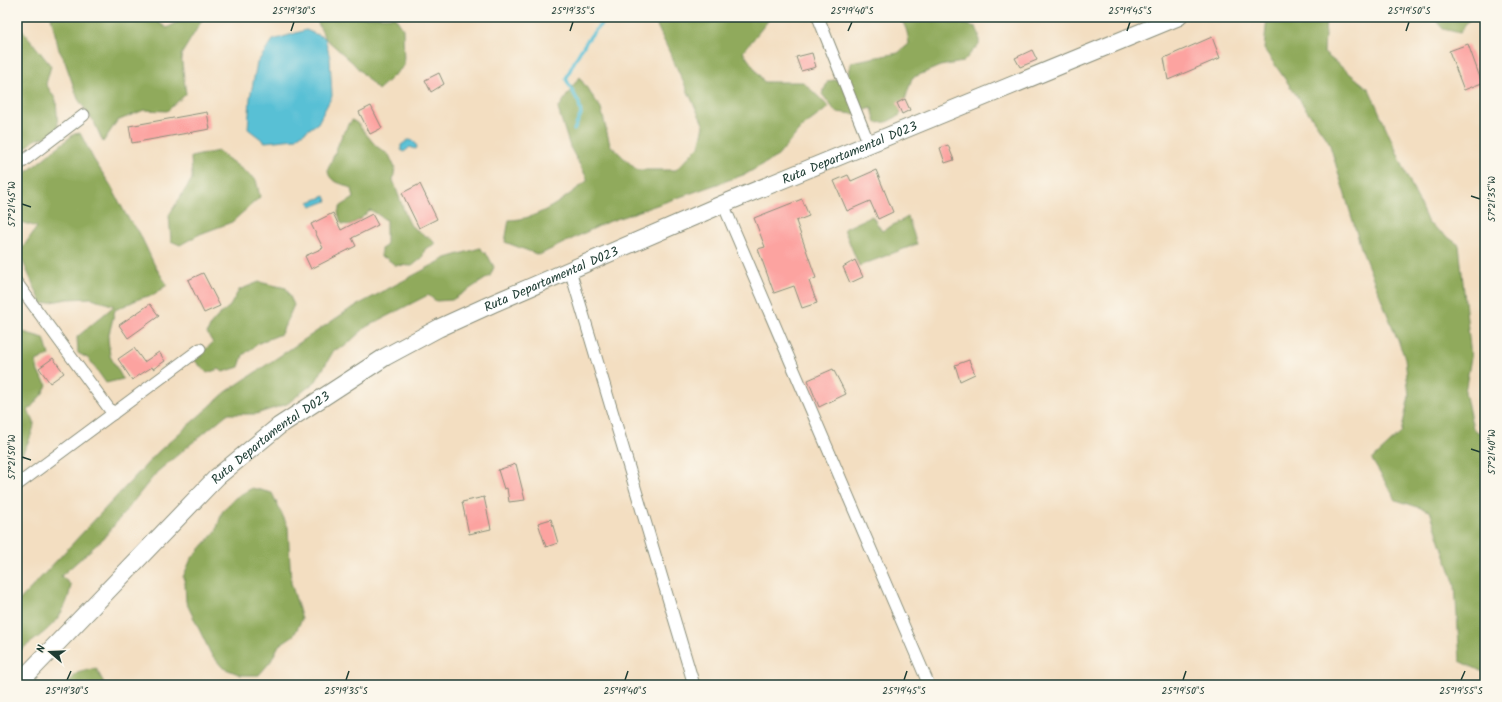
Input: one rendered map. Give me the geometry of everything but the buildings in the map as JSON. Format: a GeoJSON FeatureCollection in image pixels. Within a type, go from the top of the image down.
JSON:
{"type":"FeatureCollection","features":[{"type":"Feature","properties":{"kind":"main road","name":"Ruta Departamental D023"},"geometry":{"type":"LineString","coordinates":[[17,685],[217,477],[279,426],[385,358],[439,328],[723,204],[1178,17]]}},
{"type":"Feature","properties":{"kind":"street"},"geometry":{"type":"LineString","coordinates":[[818,17],[869,144]]}},
{"type":"Feature","properties":{"kind":"street"},"geometry":{"type":"LineString","coordinates":[[17,166],[84,115]]}},
{"type":"Feature","properties":{"kind":"street"},"geometry":{"type":"LineString","coordinates":[[723,204],[929,685]]}},
{"type":"Feature","properties":{"kind":"street"},"geometry":{"type":"LineString","coordinates":[[570,270],[694,685]]}},
{"type":"Feature","properties":{"kind":"street"},"geometry":{"type":"LineString","coordinates":[[17,283],[113,414]]}},
{"type":"Feature","properties":{"kind":"street"},"geometry":{"type":"LineString","coordinates":[[17,485],[200,349]]}},
{"type":"Feature","properties":{"kind":"green space"},"geometry":{"type":"Polygon","coordinates":[[[51,17],[150,17],[167,28],[187,17],[204,17],[181,55],[186,94],[167,111],[144,110],[117,121],[103,142],[94,122],[78,99],[64,59],[59,50],[51,17]]]}},
{"type":"Feature","properties":{"kind":"green space"},"geometry":{"type":"Polygon","coordinates":[[[315,17],[395,17],[403,29],[404,66],[378,90],[352,62],[325,38],[315,17]]]}},
{"type":"Feature","properties":{"kind":"green space"},"geometry":{"type":"Polygon","coordinates":[[[653,17],[771,17],[743,52],[764,82],[803,82],[829,107],[801,128],[778,156],[746,174],[605,223],[539,255],[505,242],[509,220],[531,216],[551,207],[588,180],[570,147],[558,109],[579,77],[601,108],[610,145],[637,170],[676,170],[699,146],[704,126],[653,17]]]}},
{"type":"Feature","properties":{"kind":"green space"},"geometry":{"type":"Polygon","coordinates":[[[898,17],[953,17],[956,22],[976,27],[979,34],[979,44],[963,62],[940,66],[912,78],[900,115],[887,122],[876,123],[872,108],[853,114],[836,112],[822,94],[828,81],[848,78],[851,62],[898,53],[909,44],[906,29],[898,17]]]}},
{"type":"Feature","properties":{"kind":"green space"},"geometry":{"type":"Polygon","coordinates":[[[1267,17],[1326,17],[1324,53],[1369,89],[1428,223],[1459,245],[1471,357],[1465,392],[1473,429],[1485,436],[1485,673],[1460,661],[1455,585],[1430,511],[1396,500],[1372,460],[1401,433],[1409,396],[1405,358],[1362,251],[1329,142],[1264,49],[1267,17]]]}},
{"type":"Feature","properties":{"kind":"green space"},"geometry":{"type":"Polygon","coordinates":[[[1433,17],[1471,17],[1460,33],[1443,29],[1433,17]]]}},
{"type":"Feature","properties":{"kind":"green space"},"geometry":{"type":"Polygon","coordinates":[[[17,23],[51,66],[46,84],[56,100],[58,127],[52,135],[35,140],[17,155],[17,23]]]}},
{"type":"Feature","properties":{"kind":"green space"},"geometry":{"type":"Polygon","coordinates":[[[352,120],[357,123],[376,146],[389,155],[395,168],[393,180],[411,226],[432,240],[435,244],[425,249],[422,258],[412,266],[395,265],[386,258],[381,257],[381,249],[386,246],[386,220],[374,212],[370,210],[353,223],[341,223],[338,212],[341,206],[354,198],[352,189],[333,180],[330,177],[328,169],[343,133],[352,120]]]}},
{"type":"Feature","properties":{"kind":"green space"},"geometry":{"type":"Polygon","coordinates":[[[80,133],[126,215],[139,232],[155,266],[167,285],[153,295],[141,298],[115,310],[108,338],[110,356],[123,379],[106,383],[89,359],[78,353],[77,337],[114,306],[92,298],[67,299],[42,304],[19,253],[37,227],[17,221],[17,180],[74,134],[80,133]]]}},
{"type":"Feature","properties":{"kind":"green space"},"geometry":{"type":"Polygon","coordinates":[[[218,151],[256,180],[260,197],[232,222],[200,234],[180,245],[171,241],[169,215],[192,179],[191,157],[218,151]]]}},
{"type":"Feature","properties":{"kind":"green space"},"geometry":{"type":"Polygon","coordinates":[[[872,216],[882,231],[908,217],[917,244],[859,266],[844,229],[872,216]]]}},
{"type":"Feature","properties":{"kind":"green space"},"geometry":{"type":"Polygon","coordinates":[[[480,248],[488,256],[494,267],[490,276],[452,300],[436,301],[428,295],[366,327],[344,347],[334,350],[316,381],[287,404],[256,414],[227,414],[157,472],[103,539],[61,576],[71,585],[68,597],[59,616],[45,632],[17,652],[17,603],[158,452],[226,392],[350,309],[446,258],[480,248]]]}},
{"type":"Feature","properties":{"kind":"green space"},"geometry":{"type":"Polygon","coordinates":[[[259,282],[286,288],[294,305],[281,334],[259,343],[243,355],[239,367],[223,372],[219,369],[207,373],[193,359],[213,343],[207,333],[211,324],[230,306],[239,290],[259,282]]]}},
{"type":"Feature","properties":{"kind":"green space"},"geometry":{"type":"Polygon","coordinates":[[[23,332],[44,338],[49,355],[36,361],[38,372],[47,385],[43,393],[28,411],[34,421],[33,431],[17,460],[17,336],[23,332]]]}},
{"type":"Feature","properties":{"kind":"green space"},"geometry":{"type":"Polygon","coordinates":[[[252,488],[272,493],[288,527],[291,583],[302,619],[294,635],[279,645],[271,661],[259,675],[241,675],[223,668],[211,654],[186,602],[185,583],[183,577],[191,559],[216,531],[222,512],[235,498],[252,488]]]}},
{"type":"Feature","properties":{"kind":"green space"},"geometry":{"type":"Polygon","coordinates":[[[96,668],[105,685],[67,685],[77,673],[96,668]]]}},
{"type":"Feature","properties":{"kind":"water"},"geometry":{"type":"Polygon","coordinates":[[[306,30],[325,38],[330,58],[332,96],[318,123],[295,139],[265,142],[248,129],[250,98],[257,63],[273,40],[306,30]]]}},
{"type":"Feature","properties":{"kind":"water"},"geometry":{"type":"Polygon","coordinates":[[[408,140],[414,142],[417,148],[415,149],[410,147],[404,152],[401,150],[401,145],[408,140]]]}},
{"type":"Feature","properties":{"kind":"water"},"geometry":{"type":"Polygon","coordinates":[[[325,196],[327,201],[311,207],[309,202],[325,196]]]}},
{"type":"Feature","properties":{"kind":"waterway"},"geometry":{"type":"LineString","coordinates":[[574,130],[581,114],[579,103],[566,79],[584,45],[595,30],[609,17]]}}]}
